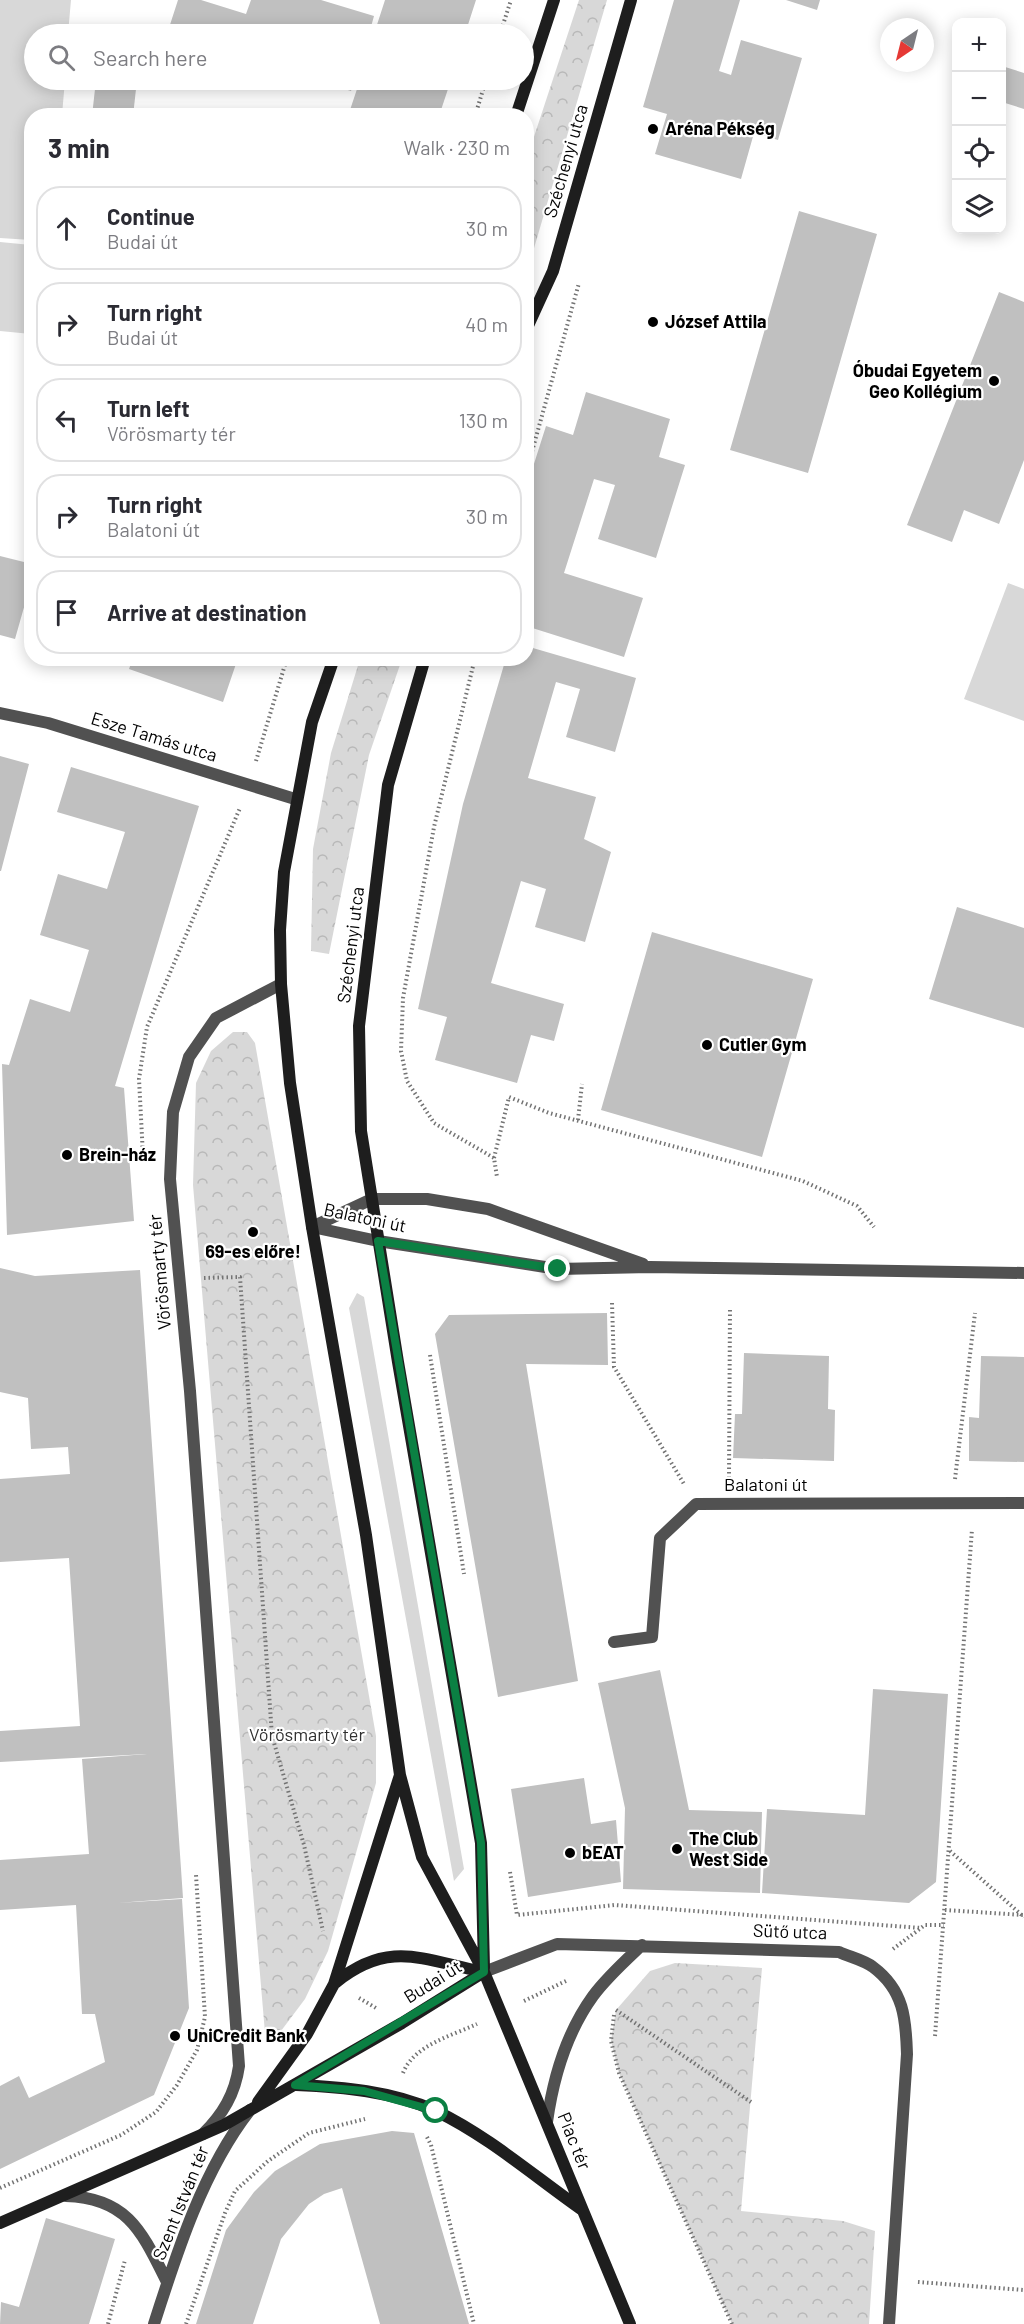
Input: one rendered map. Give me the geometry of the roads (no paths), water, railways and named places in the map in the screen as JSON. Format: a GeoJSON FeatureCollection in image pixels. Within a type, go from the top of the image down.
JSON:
{"type":"FeatureCollection","features":[{"type":"Feature","properties":{"kind":"main road"},"geometry":{"type":"LineString","coordinates":[[534,61],[554,0]]}},
{"type":"Feature","properties":{"kind":"main road","name":"Széchenyi utca"},"geometry":{"type":"LineString","coordinates":[[534,313],[553,271],[631,0]]}},
{"type":"Feature","properties":{"kind":"main road"},"geometry":{"type":"LineString","coordinates":[[519,108],[525,90]]}},
{"type":"Feature","properties":{"kind":"main road"},"geometry":{"type":"LineString","coordinates":[[331,666],[312,722],[284,872],[280,930],[281,984],[290,1083],[312,1227],[366,1535],[400,1775],[422,1857],[484,1972]]}},
{"type":"Feature","properties":{"kind":"main road","name":"Széchenyi utca"},"geometry":{"type":"LineString","coordinates":[[378,1241],[361,1131],[359,1026],[388,786],[423,666]]}},
{"type":"Feature","properties":{"kind":"main road"},"geometry":{"type":"LineString","coordinates":[[378,1241],[481,1843],[484,1972]]}},
{"type":"Feature","properties":{"kind":"main road","name":"Budai út"},"geometry":{"type":"LineString","coordinates":[[250,2109],[282,2071],[307,2034],[334,1984],[400,1775]]}},
{"type":"Feature","properties":{"kind":"main road","name":"Budai út"},"geometry":{"type":"LineString","coordinates":[[334,1984],[365,1962],[393,1956],[419,1957],[484,1972]]}},
{"type":"Feature","properties":{"kind":"main road","name":"Budai út"},"geometry":{"type":"LineString","coordinates":[[0,2223],[202,2135],[295,2085],[484,1972]]}},
{"type":"Feature","properties":{"kind":"main road","name":"Piac tér"},"geometry":{"type":"LineString","coordinates":[[484,1972],[630,2324]]}},
{"type":"Feature","properties":{"kind":"main road"},"geometry":{"type":"LineString","coordinates":[[295,2085],[364,2091],[436,2111],[482,2138],[582,2210]]}},
{"type":"Feature","properties":{"kind":"street","name":"Esze Tamás utca"},"geometry":{"type":"LineString","coordinates":[[0,713],[48,723],[296,799]]}},
{"type":"Feature","properties":{"kind":"street","name":"Vörösmarty tér"},"geometry":{"type":"LineString","coordinates":[[202,2135],[218,2118],[229,2100],[236,2084],[238,2066],[190,1391],[170,1179],[173,1112],[189,1057],[216,1018],[281,984]]}},
{"type":"Feature","properties":{"kind":"street","name":"Balatoni út"},"geometry":{"type":"LineString","coordinates":[[312,1227],[372,1199],[427,1199],[488,1209],[650,1267]]}},
{"type":"Feature","properties":{"kind":"street","name":"Balatoni út"},"geometry":{"type":"LineString","coordinates":[[312,1227],[378,1241],[558,1269],[650,1267],[1024,1273]]}},
{"type":"Feature","properties":{"kind":"street","name":"Balatoni út"},"geometry":{"type":"LineString","coordinates":[[614,1642],[652,1637],[660,1538],[696,1504],[1024,1503]]}},
{"type":"Feature","properties":{"kind":"street","name":"Sütő utca"},"geometry":{"type":"LineString","coordinates":[[484,1972],[557,1944],[839,1952],[872,1966],[894,1988],[906,2016],[907,2054],[889,2324]]}},
{"type":"Feature","properties":{"kind":"street"},"geometry":{"type":"LineString","coordinates":[[547,2122],[552,2088],[577,2024],[592,1996],[642,1945]]}},
{"type":"Feature","properties":{"kind":"street","name":"Szent István tér"},"geometry":{"type":"LineString","coordinates":[[154,2324],[167,2282],[217,2158],[250,2109]]}},
{"type":"Feature","properties":{"kind":"street","name":"Szent István tér"},"geometry":{"type":"LineString","coordinates":[[66,2196],[97,2199],[115,2206],[129,2218],[167,2282]]}},
{"type":"Feature","properties":{"kind":"place","name":"Aréna Pékség"},"geometry":{"type":"Point","coordinates":[653,129]}},
{"type":"Feature","properties":{"kind":"place","name":"József Attila"},"geometry":{"type":"Point","coordinates":[653,322]}},
{"type":"Feature","properties":{"kind":"place","name":"Óbudai Egyetem Geo Kollégium"},"geometry":{"type":"Point","coordinates":[994,381]}},
{"type":"Feature","properties":{"kind":"place","name":"Cutler Gym"},"geometry":{"type":"Point","coordinates":[707,1045]}},
{"type":"Feature","properties":{"kind":"place","name":"Brein-ház"},"geometry":{"type":"Point","coordinates":[67,1155]}},
{"type":"Feature","properties":{"kind":"place","name":"69-es előre!"},"geometry":{"type":"Point","coordinates":[253,1232]}},
{"type":"Feature","properties":{"kind":"place","name":"The Club West Side"},"geometry":{"type":"Point","coordinates":[677,1849]}},
{"type":"Feature","properties":{"kind":"place","name":"bEAT"},"geometry":{"type":"Point","coordinates":[570,1853]}},
{"type":"Feature","properties":{"kind":"place","name":"UniCredit Bank"},"geometry":{"type":"Point","coordinates":[175,2036]}}]}
